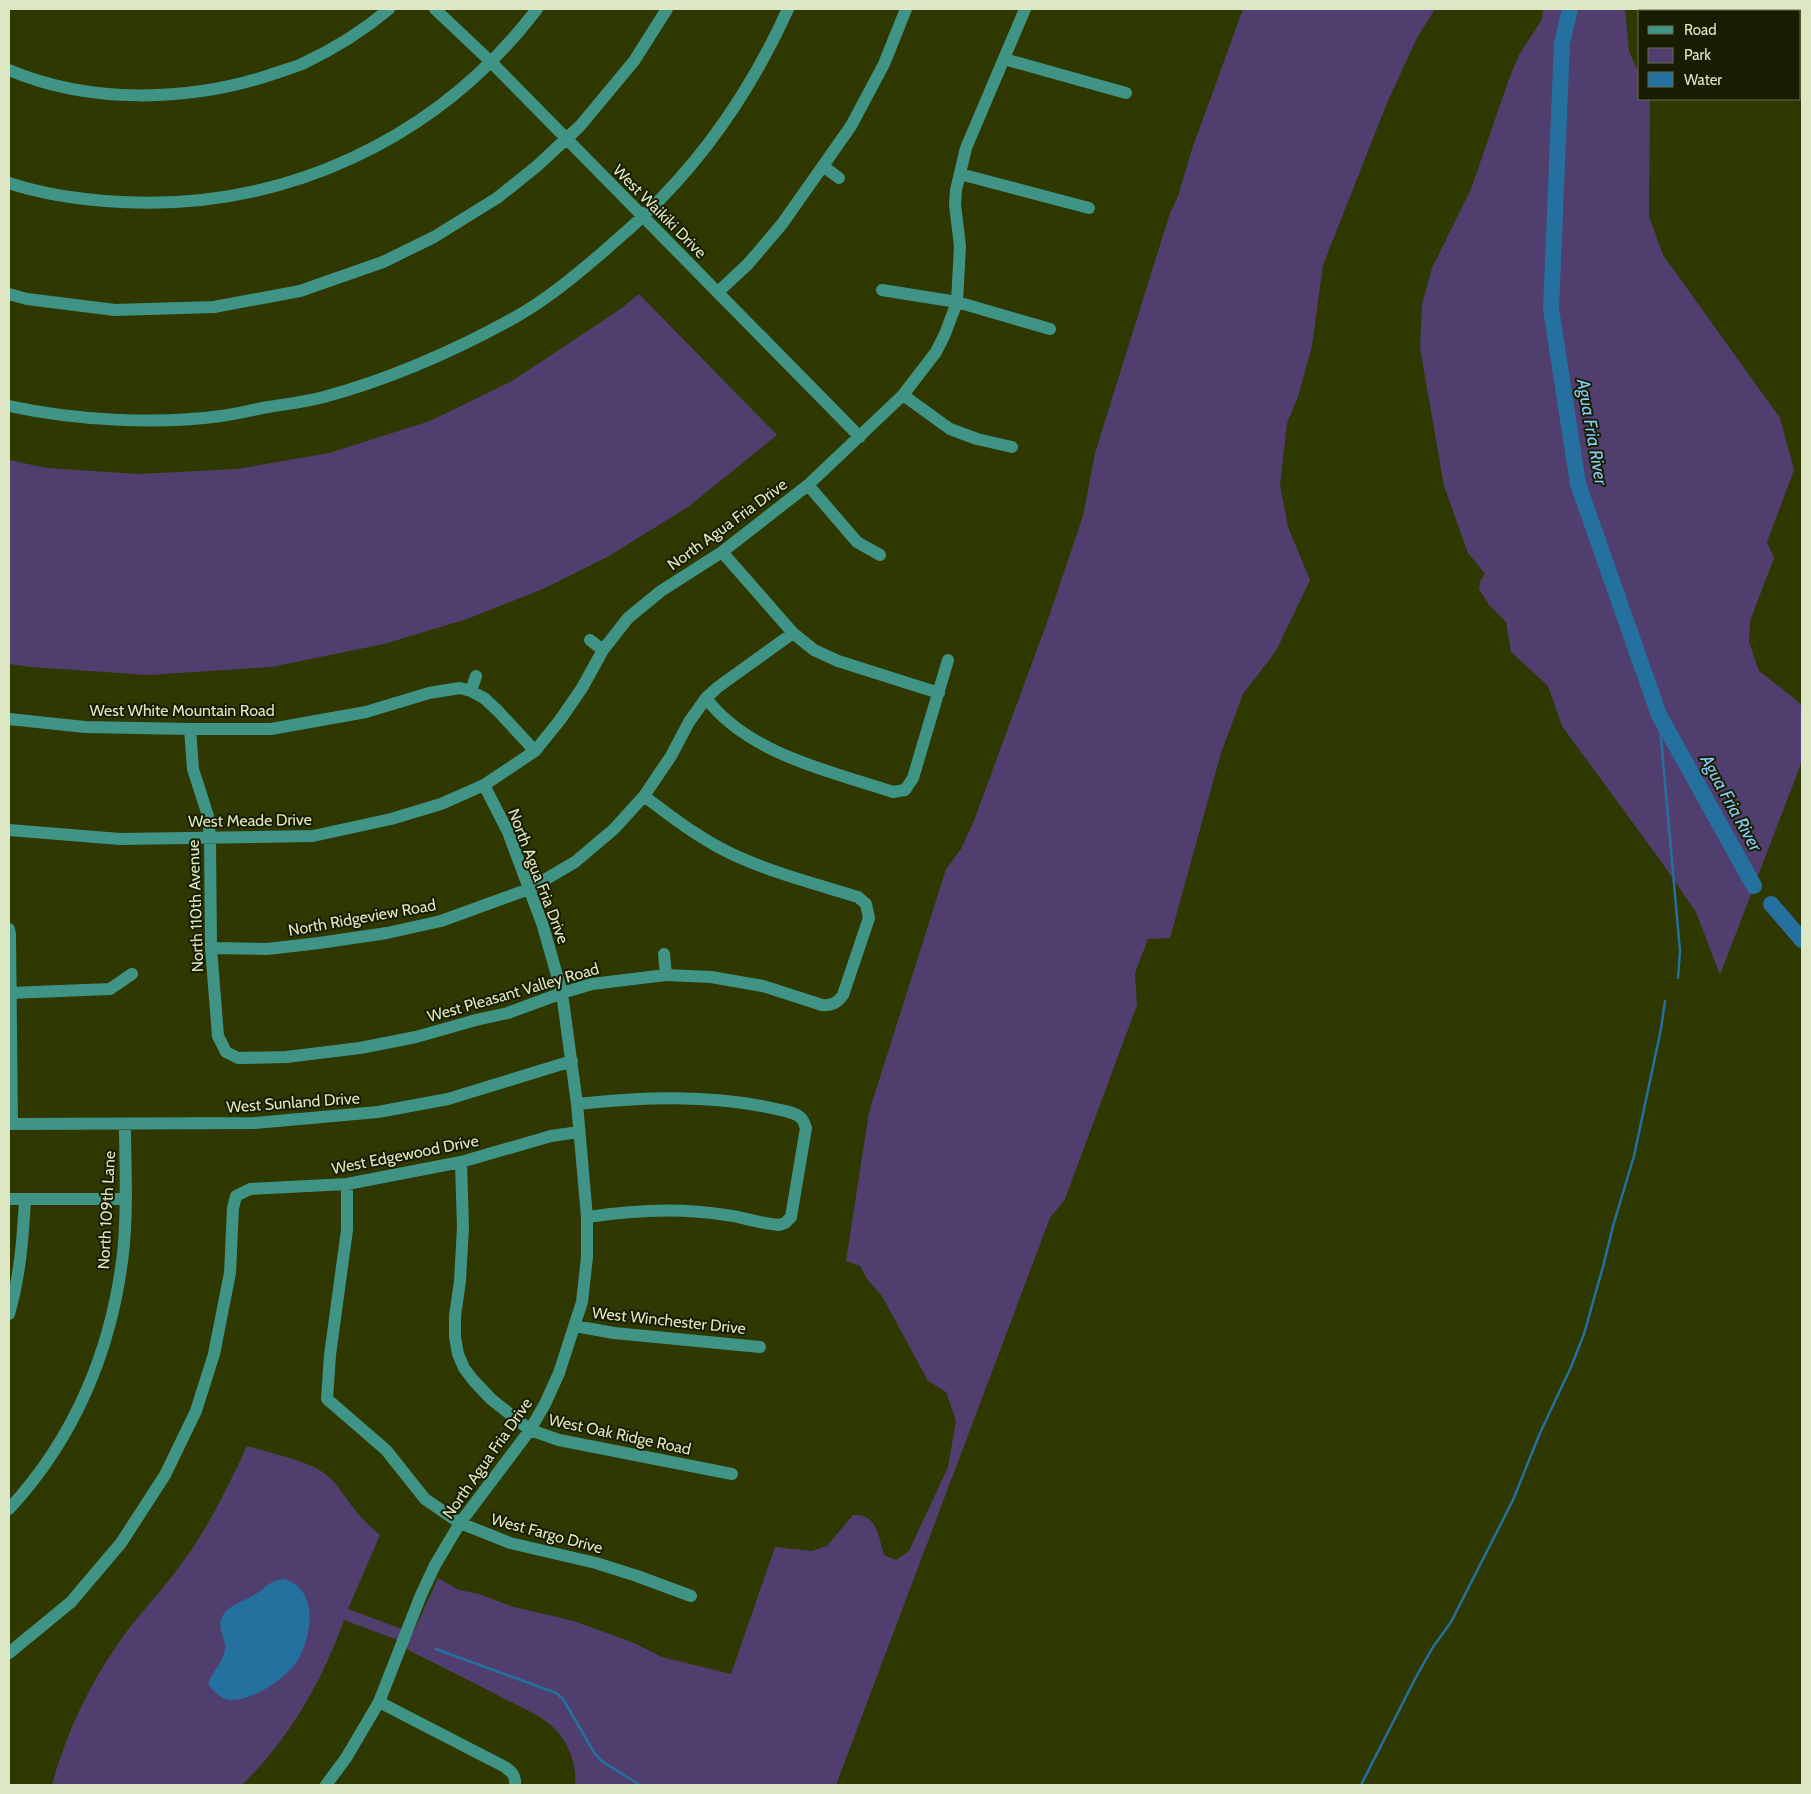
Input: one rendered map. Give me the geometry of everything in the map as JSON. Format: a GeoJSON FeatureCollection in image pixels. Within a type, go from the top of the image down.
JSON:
{"type":"FeatureCollection","features":[{"type":"Feature","properties":{"kind":"street"},"geometry":{"type":"LineString","coordinates":[[9,70],[40,81],[103,94],[156,96],[184,94],[249,82],[302,64],[345,40],[389,9]]}},
{"type":"Feature","properties":{"kind":"street","name":"West Waikiki Drive"},"geometry":{"type":"LineString","coordinates":[[435,9],[491,62],[860,437]]}},
{"type":"Feature","properties":{"kind":"street"},"geometry":{"type":"LineString","coordinates":[[9,183],[81,200],[149,204],[203,200],[261,191],[310,177],[360,155],[418,121],[455,94],[491,62],[537,9]]}},
{"type":"Feature","properties":{"kind":"street"},"geometry":{"type":"LineString","coordinates":[[9,294],[27,299],[115,310],[214,307],[300,291],[383,262],[434,237],[497,198],[537,166],[580,126],[634,61],[667,9]]}},
{"type":"Feature","properties":{"kind":"street"},"geometry":{"type":"LineString","coordinates":[[9,406],[31,411],[101,419],[156,420],[220,416],[322,397],[404,371],[513,318],[571,279],[643,217],[677,181],[712,139],[760,66],[788,9]]}},
{"type":"Feature","properties":{"kind":"street"},"geometry":{"type":"LineString","coordinates":[[718,292],[748,264],[782,224],[855,118],[884,64],[906,9]]}},
{"type":"Feature","properties":{"kind":"street","name":"North Agua Fria Drive"},"geometry":{"type":"LineString","coordinates":[[326,1785],[346,1758],[379,1702],[421,1595],[435,1565],[460,1524],[530,1430],[545,1404],[559,1373],[582,1302],[586,1276],[587,1217],[577,1104],[562,993],[543,926],[508,832],[484,785],[534,751],[566,712],[603,650],[628,618],[660,591],[722,552],[808,486],[903,395],[936,352],[957,302],[960,246],[955,205],[966,148],[1025,9]]}},
{"type":"Feature","properties":{"kind":"street"},"geometry":{"type":"LineString","coordinates":[[1004,60],[1126,92]]}},
{"type":"Feature","properties":{"kind":"street"},"geometry":{"type":"LineString","coordinates":[[823,166],[840,178]]}},
{"type":"Feature","properties":{"kind":"street"},"geometry":{"type":"LineString","coordinates":[[960,174],[1089,208]]}},
{"type":"Feature","properties":{"kind":"street"},"geometry":{"type":"LineString","coordinates":[[882,290],[957,302],[1050,329]]}},
{"type":"Feature","properties":{"kind":"street"},"geometry":{"type":"LineString","coordinates":[[903,395],[950,429],[977,439],[1012,448]]}},
{"type":"Feature","properties":{"kind":"street"},"geometry":{"type":"LineString","coordinates":[[808,486],[857,542],[880,555]]}},
{"type":"Feature","properties":{"kind":"street"},"geometry":{"type":"LineString","coordinates":[[722,552],[793,633],[814,650],[838,661],[939,693]]}},
{"type":"Feature","properties":{"kind":"street","name":"North Ridgeview Road"},"geometry":{"type":"LineString","coordinates":[[211,948],[267,948],[387,933],[441,921],[529,889],[575,862],[614,829],[644,796],[671,756],[689,722],[706,698],[718,687],[793,633]]}},
{"type":"Feature","properties":{"kind":"street"},"geometry":{"type":"LineString","coordinates":[[590,640],[603,650]]}},
{"type":"Feature","properties":{"kind":"street"},"geometry":{"type":"LineString","coordinates":[[706,698],[714,710],[760,744],[778,754],[893,792],[905,790],[913,778],[948,660]]}},
{"type":"Feature","properties":{"kind":"street"},"geometry":{"type":"LineString","coordinates":[[476,676],[471,691],[484,698],[498,711],[534,751]]}},
{"type":"Feature","properties":{"kind":"street","name":"West White Mountain Road"},"geometry":{"type":"LineString","coordinates":[[9,719],[85,727],[271,729],[366,712],[429,692],[460,688],[471,691]]}},
{"type":"Feature","properties":{"kind":"street","name":"North 110th Avenue"},"geometry":{"type":"LineString","coordinates":[[190,729],[193,769],[208,816],[211,948],[218,1036],[226,1052]]}},
{"type":"Feature","properties":{"kind":"street","name":"West Meade Drive"},"geometry":{"type":"LineString","coordinates":[[9,830],[120,839],[313,836],[391,819],[441,804],[484,785]]}},
{"type":"Feature","properties":{"kind":"street","name":"West Pleasant Valley Road"},"geometry":{"type":"LineString","coordinates":[[226,1052],[238,1058],[286,1057],[360,1048],[416,1037],[508,1013],[592,984],[666,975],[711,977],[763,986],[822,1005],[830,1006],[838,1002],[842,996],[868,918],[866,904],[858,897],[764,868],[733,855],[696,834],[644,796]]}},
{"type":"Feature","properties":{"kind":"street"},"geometry":{"type":"LineString","coordinates":[[9,929],[10,1124]]}},
{"type":"Feature","properties":{"kind":"street"},"geometry":{"type":"LineString","coordinates":[[664,954],[666,975]]}},
{"type":"Feature","properties":{"kind":"street"},"geometry":{"type":"LineString","coordinates":[[10,993],[110,989],[132,974]]}},
{"type":"Feature","properties":{"kind":"street","name":"West Sunland Drive"},"geometry":{"type":"LineString","coordinates":[[10,1124],[255,1123],[378,1112],[448,1099],[572,1061]]}},
{"type":"Feature","properties":{"kind":"street"},"geometry":{"type":"LineString","coordinates":[[577,1104],[631,1099],[688,1098],[761,1106],[792,1113],[801,1118],[806,1128],[791,1217],[779,1226],[727,1215],[685,1210],[628,1211],[587,1217]]}},
{"type":"Feature","properties":{"kind":"street","name":"North 109th Lane"},"geometry":{"type":"LineString","coordinates":[[9,1509],[46,1464],[75,1415],[97,1367],[112,1317],[123,1252],[125,1124]]}},
{"type":"Feature","properties":{"kind":"street","name":"West Edgewood Drive"},"geometry":{"type":"LineString","coordinates":[[9,1653],[71,1602],[121,1543],[165,1475],[196,1411],[214,1354],[230,1273],[233,1208],[236,1196],[250,1189],[347,1184],[461,1162],[551,1136],[579,1132]]}},
{"type":"Feature","properties":{"kind":"street","name":"West Oak Ridge Road"},"geometry":{"type":"LineString","coordinates":[[461,1162],[463,1227],[460,1282],[455,1316],[455,1337],[458,1354],[464,1368],[473,1380],[491,1399],[530,1430],[559,1440],[732,1474]]}},
{"type":"Feature","properties":{"kind":"street","name":"West Fargo Drive"},"geometry":{"type":"LineString","coordinates":[[347,1184],[347,1230],[330,1355],[327,1399],[386,1450],[425,1499],[460,1524],[510,1543],[596,1563],[691,1596]]}},
{"type":"Feature","properties":{"kind":"street"},"geometry":{"type":"LineString","coordinates":[[9,1199],[125,1199]]}},
{"type":"Feature","properties":{"kind":"street"},"geometry":{"type":"LineString","coordinates":[[9,1314],[15,1294],[23,1242],[25,1199]]}},
{"type":"Feature","properties":{"kind":"street","name":"West Winchester Drive"},"geometry":{"type":"LineString","coordinates":[[575,1326],[614,1333],[760,1347]]}},
{"type":"Feature","properties":{"kind":"street"},"geometry":{"type":"LineString","coordinates":[[379,1702],[505,1767],[512,1773],[515,1782]]}},
{"type":"Feature","properties":{"kind":"green space"},"geometry":{"type":"Polygon","coordinates":[[[1243,9],[1435,9],[1417,38],[1387,103],[1323,265],[1312,346],[1298,397],[1287,423],[1280,485],[1288,527],[1310,580],[1276,651],[1243,694],[1221,753],[1170,938],[1148,939],[1135,973],[1137,1005],[1065,1199],[1050,1218],[836,1785],[575,1785],[575,1770],[568,1748],[555,1729],[543,1720],[410,1651],[395,1639],[344,1620],[325,1665],[302,1708],[275,1749],[242,1785],[52,1785],[74,1722],[94,1683],[130,1627],[171,1578],[197,1542],[247,1446],[311,1466],[328,1476],[336,1484],[358,1513],[380,1535],[348,1609],[413,1633],[438,1578],[459,1590],[479,1594],[514,1607],[574,1621],[634,1643],[662,1657],[731,1674],[775,1547],[812,1551],[827,1546],[853,1515],[868,1518],[872,1522],[876,1528],[884,1555],[896,1560],[909,1551],[948,1467],[956,1421],[946,1392],[928,1381],[882,1296],[867,1279],[860,1266],[846,1261],[869,1112],[946,869],[961,849],[975,818],[1047,622],[1083,516],[1095,453],[1170,213],[1178,196],[1192,149],[1243,9]]]}},
{"type":"Feature","properties":{"kind":"green space"},"geometry":{"type":"Polygon","coordinates":[[[1543,9],[1625,9],[1629,51],[1638,71],[1638,100],[1650,100],[1649,216],[1663,255],[1780,418],[1794,470],[1767,542],[1774,558],[1750,621],[1749,642],[1759,671],[1802,706],[1802,761],[1720,975],[1696,912],[1562,726],[1548,686],[1511,652],[1506,622],[1489,605],[1479,589],[1480,581],[1485,574],[1468,553],[1444,486],[1420,348],[1422,304],[1432,268],[1471,189],[1519,55],[1542,19],[1543,9]]]}},
{"type":"Feature","properties":{"kind":"green space"},"geometry":{"type":"Polygon","coordinates":[[[639,294],[777,435],[688,507],[609,556],[543,589],[467,619],[384,644],[271,667],[148,675],[9,664],[9,460],[47,468],[138,474],[237,469],[329,453],[430,421],[512,381],[619,310],[639,294]]]}},
{"type":"Feature","properties":{"kind":"water"},"geometry":{"type":"Polygon","coordinates":[[[284,1579],[303,1592],[308,1602],[310,1613],[309,1625],[304,1648],[299,1658],[294,1666],[277,1681],[255,1694],[234,1700],[222,1698],[208,1684],[224,1654],[224,1642],[220,1627],[223,1615],[230,1608],[254,1595],[270,1583],[284,1579]]]}},
{"type":"Feature","properties":{"kind":"waterway","name":"Agua Fria River"},"geometry":{"type":"LineString","coordinates":[[1570,9],[1562,43],[1551,309],[1578,484],[1659,715],[1754,886]]}},
{"type":"Feature","properties":{"kind":"waterway"},"geometry":{"type":"LineString","coordinates":[[1659,715],[1680,951],[1678,978]]}},
{"type":"Feature","properties":{"kind":"waterway","name":"Agua Fria River"},"geometry":{"type":"LineString","coordinates":[[1771,904],[1802,940]]}},
{"type":"Feature","properties":{"kind":"waterway"},"geometry":{"type":"LineString","coordinates":[[1361,1785],[1416,1677],[1433,1647],[1451,1622],[1513,1500],[1540,1433],[1571,1367],[1584,1334],[1634,1156],[1661,1029],[1665,1001]]}},
{"type":"Feature","properties":{"kind":"waterway"},"geometry":{"type":"LineString","coordinates":[[436,1649],[556,1693],[563,1699],[595,1754],[603,1762],[640,1785]]}}]}
